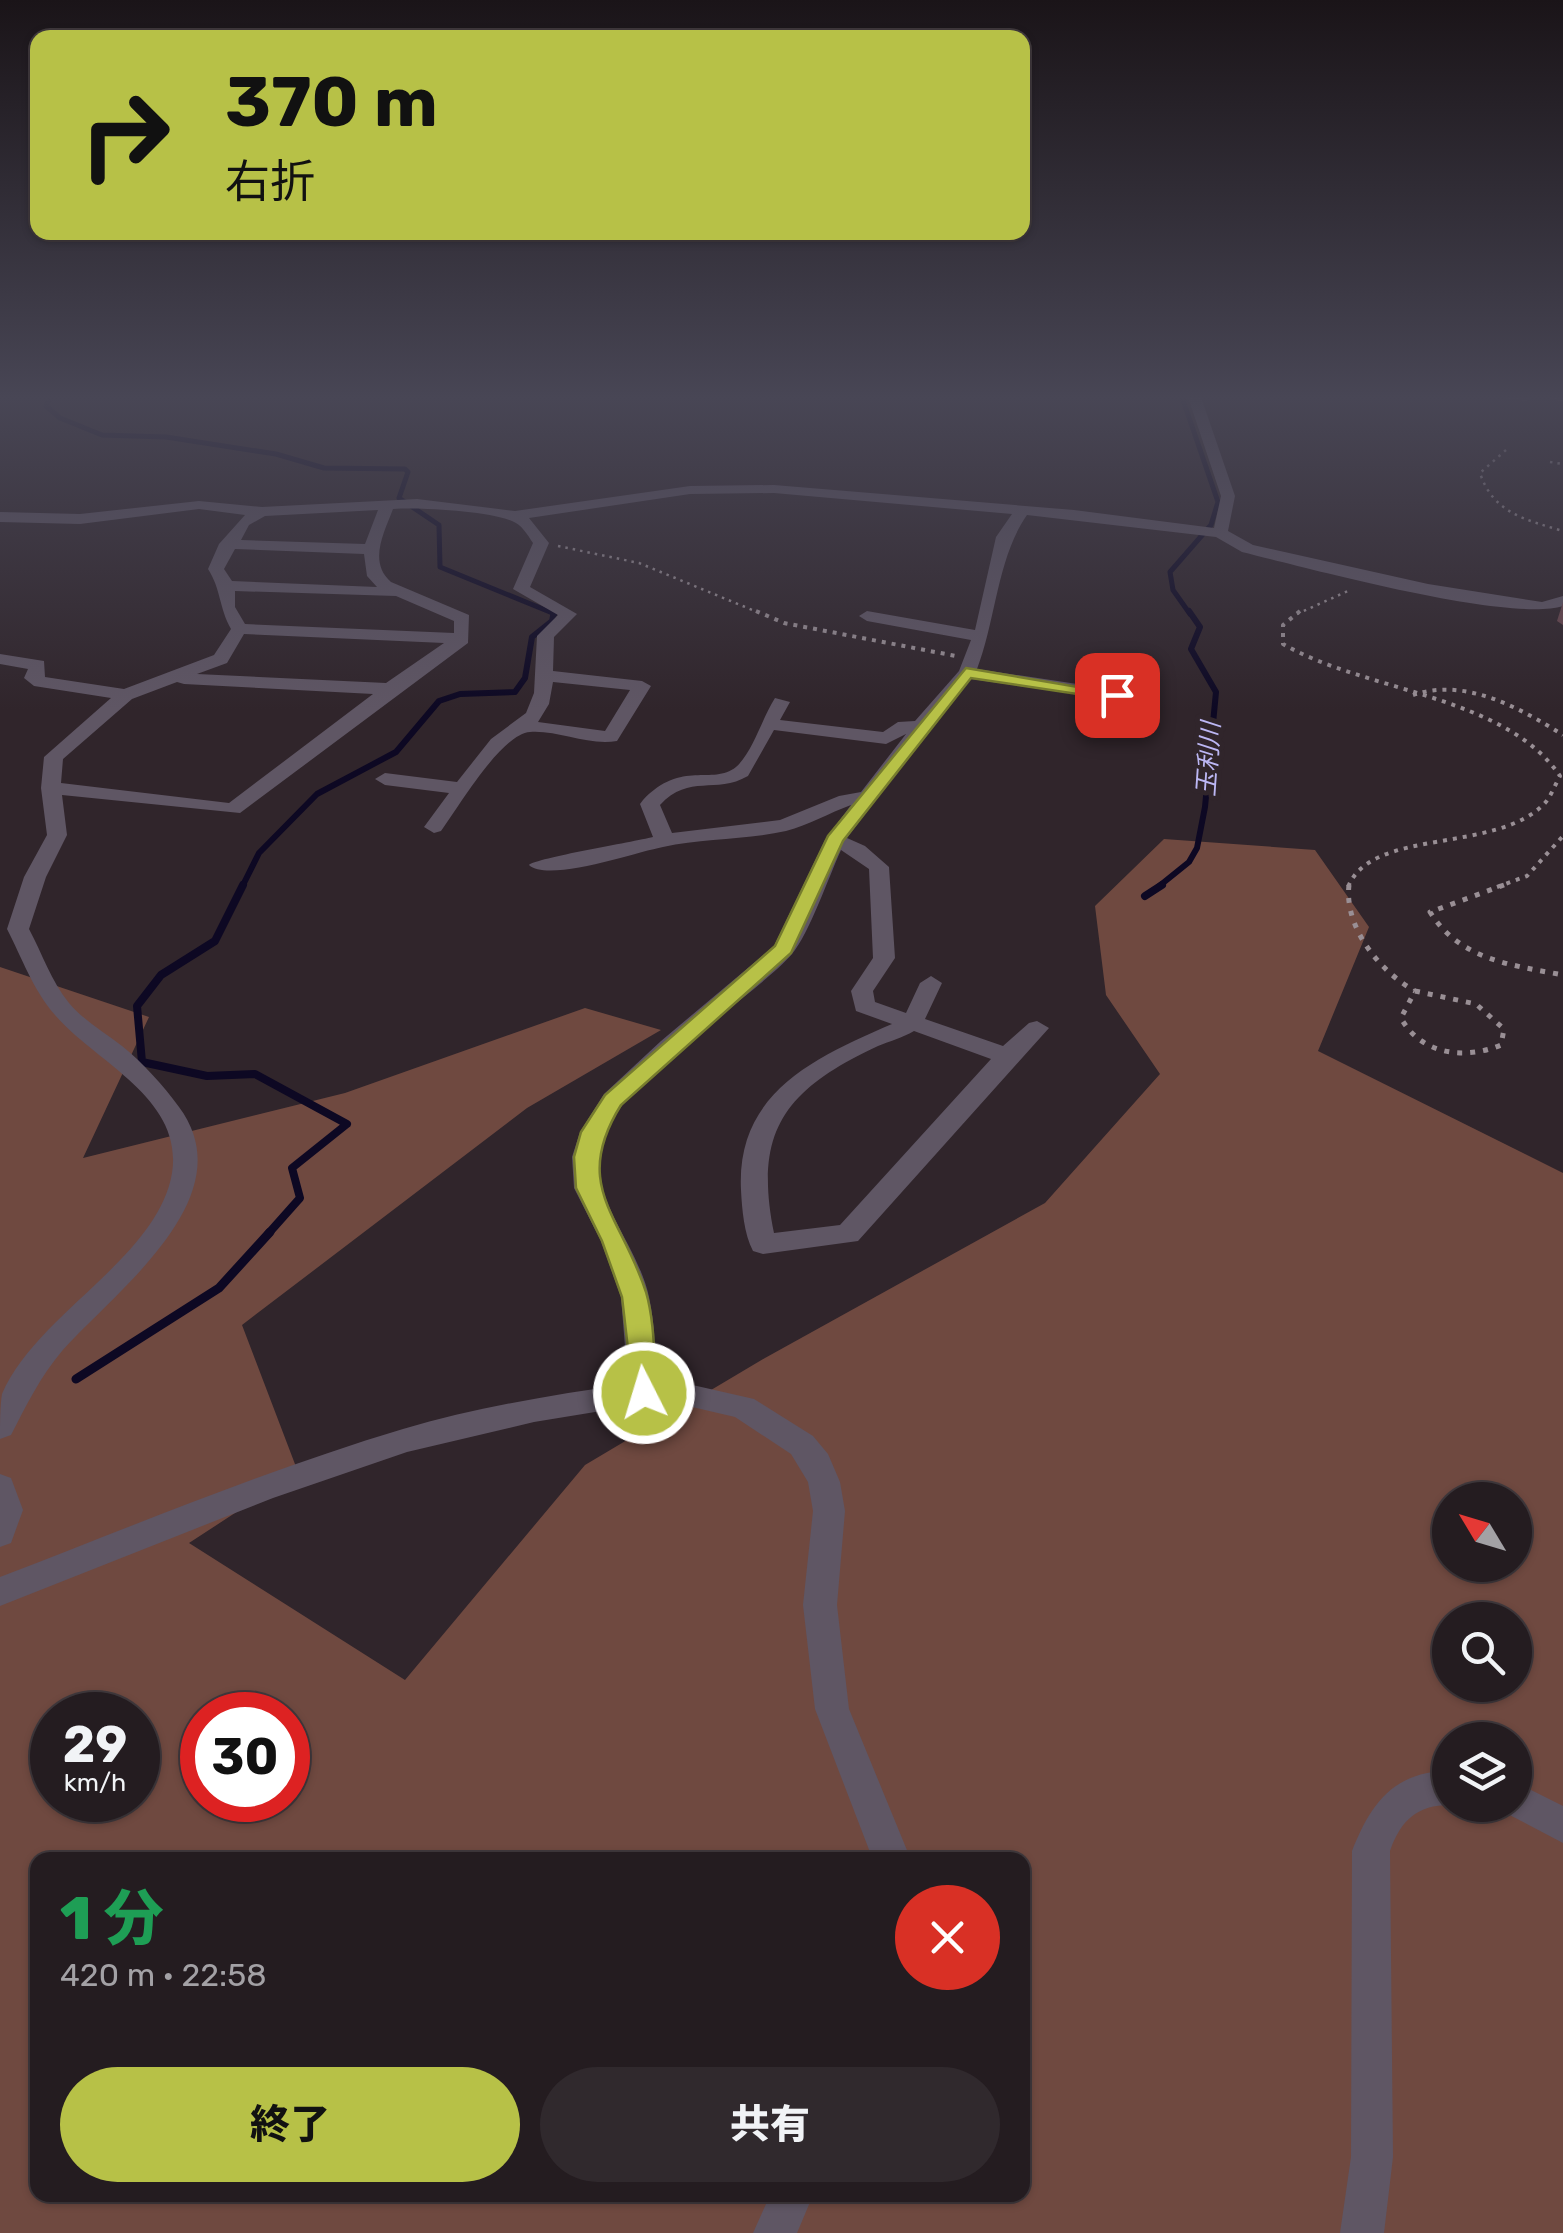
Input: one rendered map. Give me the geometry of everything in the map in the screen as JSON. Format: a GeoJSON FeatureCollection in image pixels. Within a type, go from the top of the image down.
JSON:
{"type":"FeatureCollection","features":[{"type":"Feature","properties":{"kind":"street"},"geometry":{"type":"LineString","coordinates":[[0,517],[80,519],[199,506],[262,512],[417,503],[515,516],[606,501]]}},
{"type":"Feature","properties":{"kind":"street"},"geometry":{"type":"LineString","coordinates":[[912,501],[1220,533],[1248,549],[1428,588],[1543,607],[1563,601]]}},
{"type":"Feature","properties":{"kind":"street"},"geometry":{"type":"LineString","coordinates":[[1220,533],[1227,501]]}},
{"type":"Feature","properties":{"kind":"street"},"geometry":{"type":"LineString","coordinates":[[386,506],[368,550],[375,578],[391,592]]}},
{"type":"Feature","properties":{"kind":"street"},"geometry":{"type":"LineString","coordinates":[[644,1393],[634,1297],[615,1241],[588,1188],[585,1157],[593,1132],[613,1100],[669,1046],[784,949],[834,840],[968,666],[980,636],[1004,537],[1023,510]]}},
{"type":"Feature","properties":{"kind":"street"},"geometry":{"type":"LineString","coordinates":[[239,629],[227,607],[227,586],[215,573],[227,544],[243,522],[262,512]]}},
{"type":"Feature","properties":{"kind":"street"},"geometry":{"type":"LineString","coordinates":[[515,516],[530,526],[541,543],[522,589],[569,614],[546,636],[542,676],[547,692],[541,708],[526,726]]}},
{"type":"Feature","properties":{"kind":"street"},"geometry":{"type":"LineString","coordinates":[[227,544],[368,550]]}},
{"type":"Feature","properties":{"kind":"street"},"geometry":{"type":"LineString","coordinates":[[227,586],[391,592],[463,619],[462,639]]}},
{"type":"Feature","properties":{"kind":"street"},"geometry":{"type":"LineString","coordinates":[[867,616],[980,636]]}},
{"type":"Feature","properties":{"kind":"street"},"geometry":{"type":"LineString","coordinates":[[239,629],[462,639]]}},
{"type":"Feature","properties":{"kind":"street"},"geometry":{"type":"LineString","coordinates":[[0,1427],[15,1396],[55,1340],[111,1287],[171,1210],[188,1165],[189,1142],[173,1116],[123,1060],[66,1014],[9,929],[57,835],[51,788],[54,757],[126,695],[221,659],[239,629]]}},
{"type":"Feature","properties":{"kind":"street"},"geometry":{"type":"LineString","coordinates":[[51,788],[233,809],[462,639]]}},
{"type":"Feature","properties":{"kind":"street"},"geometry":{"type":"LineString","coordinates":[[0,659],[38,665],[33,678],[40,682],[126,695]]}},
{"type":"Feature","properties":{"kind":"street"},"geometry":{"type":"LineString","coordinates":[[968,666],[1117,695]]}},
{"type":"Feature","properties":{"kind":"street"},"geometry":{"type":"LineString","coordinates":[[434,827],[495,744],[512,730],[526,726],[610,737],[642,686],[542,676]]}},
{"type":"Feature","properties":{"kind":"street"},"geometry":{"type":"LineString","coordinates":[[179,678],[390,689]]}},
{"type":"Feature","properties":{"kind":"street"},"geometry":{"type":"LineString","coordinates":[[665,840],[650,804],[663,788],[684,778],[731,777],[742,772],[781,702]]}},
{"type":"Feature","properties":{"kind":"street"},"geometry":{"type":"LineString","coordinates":[[768,724],[886,738],[905,726],[920,727]]}},
{"type":"Feature","properties":{"kind":"street"},"geometry":{"type":"LineString","coordinates":[[385,780],[462,789]]}},
{"type":"Feature","properties":{"kind":"street"},"geometry":{"type":"LineString","coordinates":[[539,866],[601,857],[665,840],[781,826],[812,818],[853,797],[866,798]]}},
{"type":"Feature","properties":{"kind":"street"},"geometry":{"type":"LineString","coordinates":[[834,840],[858,850],[879,867],[884,958],[862,991],[864,1006],[1007,1056]]}},
{"type":"Feature","properties":{"kind":"street"},"geometry":{"type":"LineString","coordinates":[[932,983],[910,1024],[817,1070],[778,1098],[760,1132],[752,1200],[762,1244],[848,1234],[1007,1056],[1037,1028]]}},
{"type":"Feature","properties":{"kind":"street"},"geometry":{"type":"LineString","coordinates":[[0,1592],[262,1490],[406,1440],[534,1410],[644,1393],[675,1392],[742,1407],[802,1445],[817,1463],[829,1511],[820,1605],[832,1709],[889,1852]]}},
{"type":"Feature","properties":{"kind":"street"},"geometry":{"type":"LineString","coordinates":[[0,1487],[7,1497],[8,1520],[0,1534]]}},
{"type":"Feature","properties":{"kind":"street"},"geometry":{"type":"LineString","coordinates":[[1362,2233],[1372,2157],[1371,1851],[1382,1820],[1395,1801],[1418,1790],[1432,1789]]}},
{"type":"Feature","properties":{"kind":"street"},"geometry":{"type":"LineString","coordinates":[[1532,1808],[1563,1825]]}},
{"type":"Feature","properties":{"kind":"street"},"geometry":{"type":"LineString","coordinates":[[774,2233],[789,2202]]}},
{"type":"Feature","properties":{"kind":"path"},"geometry":{"type":"LineString","coordinates":[[1495,501],[1504,514],[1563,531]]}},
{"type":"Feature","properties":{"kind":"path"},"geometry":{"type":"LineString","coordinates":[[541,543],[639,563],[784,623],[968,666]]}},
{"type":"Feature","properties":{"kind":"path"},"geometry":{"type":"LineString","coordinates":[[1360,587],[1307,606],[1283,625],[1279,635],[1283,644],[1308,661],[1530,740],[1546,753],[1560,776],[1556,792],[1534,814],[1478,836],[1382,857],[1363,864],[1354,873],[1347,907],[1352,923],[1372,954],[1414,992],[1454,996],[1487,1009],[1504,1029],[1500,1045],[1476,1054],[1456,1053],[1422,1042],[1401,1018],[1414,992]]}},
{"type":"Feature","properties":{"kind":"path"},"geometry":{"type":"LineString","coordinates":[[1411,696],[1434,687],[1466,692],[1524,712],[1563,735]]}},
{"type":"Feature","properties":{"kind":"path"},"geometry":{"type":"LineString","coordinates":[[1563,836],[1528,876],[1430,912],[1450,936],[1478,955],[1523,970],[1563,975]]}},
{"type":"Feature","properties":{"kind":"shaded area"},"geometry":{"type":"Polygon","coordinates":[[[1164,839],[1315,850],[1369,927],[1318,1051],[1563,1173],[1563,2233],[0,2233],[0,967],[149,1017],[83,1158],[345,1093],[585,1008],[661,1030],[527,1108],[242,1325],[298,1472],[189,1543],[405,1680],[585,1465],[765,1358],[1045,1203],[1160,1074],[1106,995],[1095,906],[1164,839]]]}},
{"type":"Feature","properties":{"kind":"waterway"},"geometry":{"type":"LineString","coordinates":[[404,501],[439,525],[440,567],[554,613]]}},
{"type":"Feature","properties":{"kind":"waterway","name":"玉利川"},"geometry":{"type":"LineString","coordinates":[[1190,614],[1173,590],[1170,572],[1211,525],[1218,501]]}},
{"type":"Feature","properties":{"kind":"waterway","name":"玉利川"},"geometry":{"type":"LineString","coordinates":[[1158,887],[1189,862],[1197,848],[1205,807],[1216,692],[1191,649],[1200,627],[1189,611]]}},
{"type":"Feature","properties":{"kind":"waterway"},"geometry":{"type":"LineString","coordinates":[[268,1234],[300,1198],[292,1168],[347,1124],[255,1074],[207,1076],[142,1062],[137,1006],[161,975],[215,941],[259,853],[317,794],[396,752],[439,701],[460,694],[515,692],[525,678],[532,637],[552,621],[554,613]]}},
{"type":"Feature","properties":{"kind":"waterway","name":"玉利川"},"geometry":{"type":"LineString","coordinates":[[1145,896],[1162,885]]}},
{"type":"Feature","properties":{"kind":"waterway"},"geometry":{"type":"LineString","coordinates":[[76,1379],[219,1288],[270,1232]]}},
{"type":"Feature","properties":{"kind":"route"},"geometry":{"type":"LineString","coordinates":[[644,1393],[634,1297],[615,1241],[588,1188],[585,1157],[593,1132],[613,1100],[669,1046],[784,949],[834,840],[966,673],[1117,695]]}}]}
